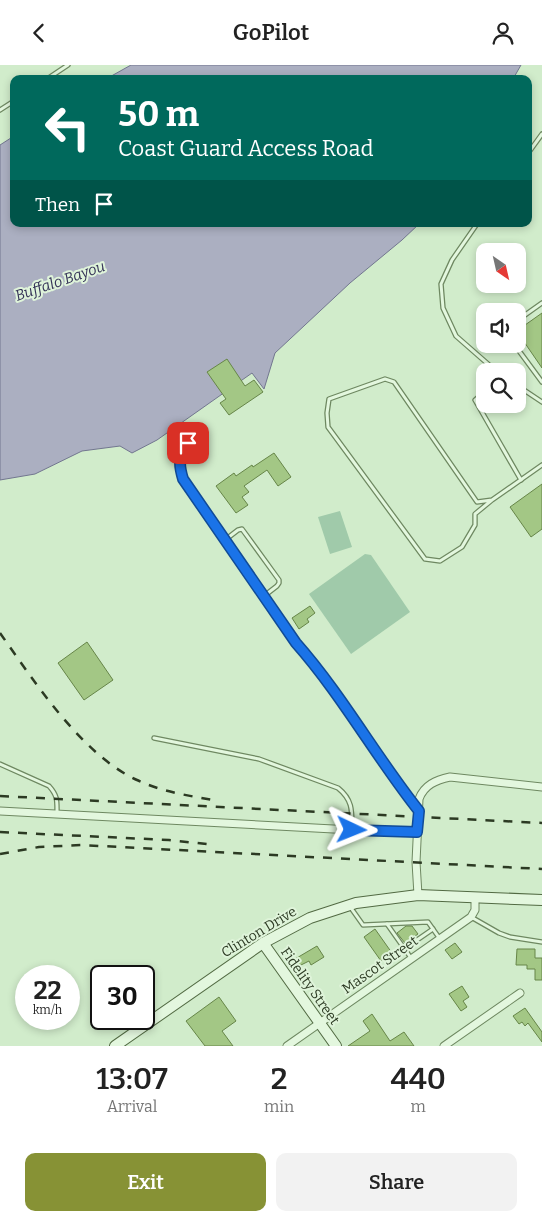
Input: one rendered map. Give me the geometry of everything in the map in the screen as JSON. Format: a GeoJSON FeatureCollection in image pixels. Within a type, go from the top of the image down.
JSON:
{"type":"FeatureCollection","features":[{"type":"Feature","properties":{"kind":"main road","name":"Clinton Drive"},"geometry":{"type":"LineString","coordinates":[[115,1046],[262,943],[310,918],[349,905],[418,895],[475,897],[542,904]]}},
{"type":"Feature","properties":{"kind":"main road","name":"Clinton Drive"},"geometry":{"type":"LineString","coordinates":[[498,899],[542,900]]}},
{"type":"Feature","properties":{"kind":"main road","name":"Fidelity Street"},"geometry":{"type":"LineString","coordinates":[[262,943],[336,1046]]}},
{"type":"Feature","properties":{"kind":"street"},"geometry":{"type":"LineString","coordinates":[[418,895],[417,832],[421,793],[426,788],[441,779],[450,777],[542,787]]}},
{"type":"Feature","properties":{"kind":"street"},"geometry":{"type":"LineString","coordinates":[[0,811],[417,832]]}},
{"type":"Feature","properties":{"kind":"street"},"geometry":{"type":"LineString","coordinates":[[471,917],[474,910],[475,897]]}},
{"type":"Feature","properties":{"kind":"street","name":"Mascot Street"},"geometry":{"type":"LineString","coordinates":[[286,1046],[471,917]]}},
{"type":"Feature","properties":{"kind":"street"},"geometry":{"type":"LineString","coordinates":[[444,1046],[520,993]]}},
{"type":"Feature","properties":{"kind":"lane"},"geometry":{"type":"LineString","coordinates":[[53,75],[68,65]]}},
{"type":"Feature","properties":{"kind":"lane"},"geometry":{"type":"LineString","coordinates":[[532,149],[542,134]]}},
{"type":"Feature","properties":{"kind":"lane"},"geometry":{"type":"LineString","coordinates":[[476,227],[452,260],[441,284],[443,308],[456,336],[487,363]]}},
{"type":"Feature","properties":{"kind":"lane"},"geometry":{"type":"LineString","coordinates":[[526,314],[542,303]]}},
{"type":"Feature","properties":{"kind":"lane"},"geometry":{"type":"LineString","coordinates":[[521,353],[542,382]]}},
{"type":"Feature","properties":{"kind":"lane"},"geometry":{"type":"LineString","coordinates":[[492,500],[477,501],[394,382],[385,379],[329,399],[328,427],[425,559],[440,561],[462,547],[475,525],[475,514],[542,465]]}},
{"type":"Feature","properties":{"kind":"lane"},"geometry":{"type":"LineString","coordinates":[[526,391],[542,402]]}},
{"type":"Feature","properties":{"kind":"lane"},"geometry":{"type":"LineString","coordinates":[[482,413],[521,480]]}},
{"type":"Feature","properties":{"kind":"lane"},"geometry":{"type":"LineString","coordinates":[[197,436],[188,443],[180,455],[183,479],[296,643],[316,666],[419,811]]}},
{"type":"Feature","properties":{"kind":"lane"},"geometry":{"type":"LineString","coordinates":[[225,540],[242,529],[278,580],[277,586],[264,596]]}},
{"type":"Feature","properties":{"kind":"lane"},"geometry":{"type":"LineString","coordinates":[[154,737],[259,759],[338,788],[345,793],[351,803],[352,830]]}},
{"type":"Feature","properties":{"kind":"lane"},"geometry":{"type":"LineString","coordinates":[[0,764],[49,786],[57,798],[57,814]]}},
{"type":"Feature","properties":{"kind":"lane"},"geometry":{"type":"LineString","coordinates":[[349,905],[363,925],[428,922],[440,939]]}},
{"type":"Feature","properties":{"kind":"lane"},"geometry":{"type":"LineString","coordinates":[[471,917],[510,937],[542,942]]}},
{"type":"Feature","properties":{"kind":"lane"},"geometry":{"type":"LineString","coordinates":[[400,923],[403,929]]}},
{"type":"Feature","properties":{"kind":"lane"},"geometry":{"type":"LineString","coordinates":[[387,924],[412,959]]}},
{"type":"Feature","properties":{"kind":"lane"},"geometry":{"type":"LineString","coordinates":[[404,949],[412,941],[433,929]]}},
{"type":"Feature","properties":{"kind":"green space"},"geometry":{"type":"Polygon","coordinates":[[[340,511],[352,547],[330,554],[318,517],[340,511]]]}},
{"type":"Feature","properties":{"kind":"green space"},"geometry":{"type":"Polygon","coordinates":[[[365,554],[371,555],[410,612],[351,654],[309,594],[365,554]]]}},
{"type":"Feature","properties":{"kind":"water"},"geometry":{"type":"Polygon","coordinates":[[[131,65],[521,65],[515,75],[113,75],[131,65]]]}},
{"type":"Feature","properties":{"kind":"water","name":"Buffalo Bayou"},"geometry":{"type":"Polygon","coordinates":[[[10,139],[10,227],[416,227],[350,283],[275,353],[264,389],[252,373],[157,440],[132,453],[120,446],[82,451],[35,474],[0,480],[0,145],[10,139]]]}},
{"type":"Feature","properties":{"kind":"building"},"geometry":{"type":"Polygon","coordinates":[[[542,313],[542,368],[526,345],[526,324],[542,313]]]}},
{"type":"Feature","properties":{"kind":"building"},"geometry":{"type":"Polygon","coordinates":[[[227,359],[245,386],[254,380],[263,392],[229,415],[220,403],[226,399],[207,372],[227,359]]]}},
{"type":"Feature","properties":{"kind":"building"},"geometry":{"type":"Polygon","coordinates":[[[274,453],[291,477],[278,486],[267,470],[244,486],[249,492],[242,497],[248,505],[236,513],[216,486],[234,473],[236,476],[274,453]]]}},
{"type":"Feature","properties":{"kind":"building"},"geometry":{"type":"Polygon","coordinates":[[[542,484],[542,529],[531,537],[510,507],[542,484]]]}},
{"type":"Feature","properties":{"kind":"building"},"geometry":{"type":"Polygon","coordinates":[[[310,606],[315,613],[307,619],[309,622],[299,629],[292,618],[310,606]]]}},
{"type":"Feature","properties":{"kind":"building"},"geometry":{"type":"Polygon","coordinates":[[[87,642],[113,680],[84,700],[58,663],[87,642]]]}},
{"type":"Feature","properties":{"kind":"building"},"geometry":{"type":"Polygon","coordinates":[[[406,926],[412,926],[418,934],[405,943],[397,933],[406,926]]]}},
{"type":"Feature","properties":{"kind":"building"},"geometry":{"type":"Polygon","coordinates":[[[375,929],[392,953],[381,961],[364,937],[375,929]]]}},
{"type":"Feature","properties":{"kind":"building"},"geometry":{"type":"Polygon","coordinates":[[[455,943],[462,952],[452,959],[445,950],[455,943]]]}},
{"type":"Feature","properties":{"kind":"building"},"geometry":{"type":"Polygon","coordinates":[[[317,946],[324,957],[311,965],[309,961],[299,966],[295,959],[317,946]]]}},
{"type":"Feature","properties":{"kind":"building"},"geometry":{"type":"Polygon","coordinates":[[[517,949],[535,949],[535,958],[542,958],[542,980],[535,980],[535,969],[527,969],[527,965],[516,965],[517,949]]]}},
{"type":"Feature","properties":{"kind":"building"},"geometry":{"type":"Polygon","coordinates":[[[462,986],[469,997],[463,1001],[467,1007],[461,1011],[449,994],[462,986]]]}},
{"type":"Feature","properties":{"kind":"building"},"geometry":{"type":"Polygon","coordinates":[[[219,997],[236,1021],[222,1031],[233,1046],[205,1046],[186,1021],[219,997]]]}},
{"type":"Feature","properties":{"kind":"building"},"geometry":{"type":"Polygon","coordinates":[[[525,1008],[542,1032],[542,1042],[528,1023],[525,1026],[522,1022],[519,1024],[513,1016],[525,1008]]]}},
{"type":"Feature","properties":{"kind":"building"},"geometry":{"type":"Polygon","coordinates":[[[372,1014],[390,1041],[404,1032],[414,1046],[348,1046],[370,1031],[363,1021],[372,1014]]]}},
{"type":"Feature","properties":{"kind":"railway"},"geometry":{"type":"LineString","coordinates":[[0,633],[44,694],[78,735],[97,753],[137,780],[156,788],[218,801]]}},
{"type":"Feature","properties":{"kind":"railway"},"geometry":{"type":"LineString","coordinates":[[0,796],[542,823]]}},
{"type":"Feature","properties":{"kind":"railway"},"geometry":{"type":"LineString","coordinates":[[0,832],[169,840],[215,845]]}},
{"type":"Feature","properties":{"kind":"railway"},"geometry":{"type":"LineString","coordinates":[[0,854],[39,847],[81,845],[542,869]]}},
{"type":"Feature","properties":{"kind":"route"},"geometry":{"type":"LineString","coordinates":[[188,443],[180,455],[183,479],[296,643],[316,666],[419,811],[417,832],[352,830]]}}]}
